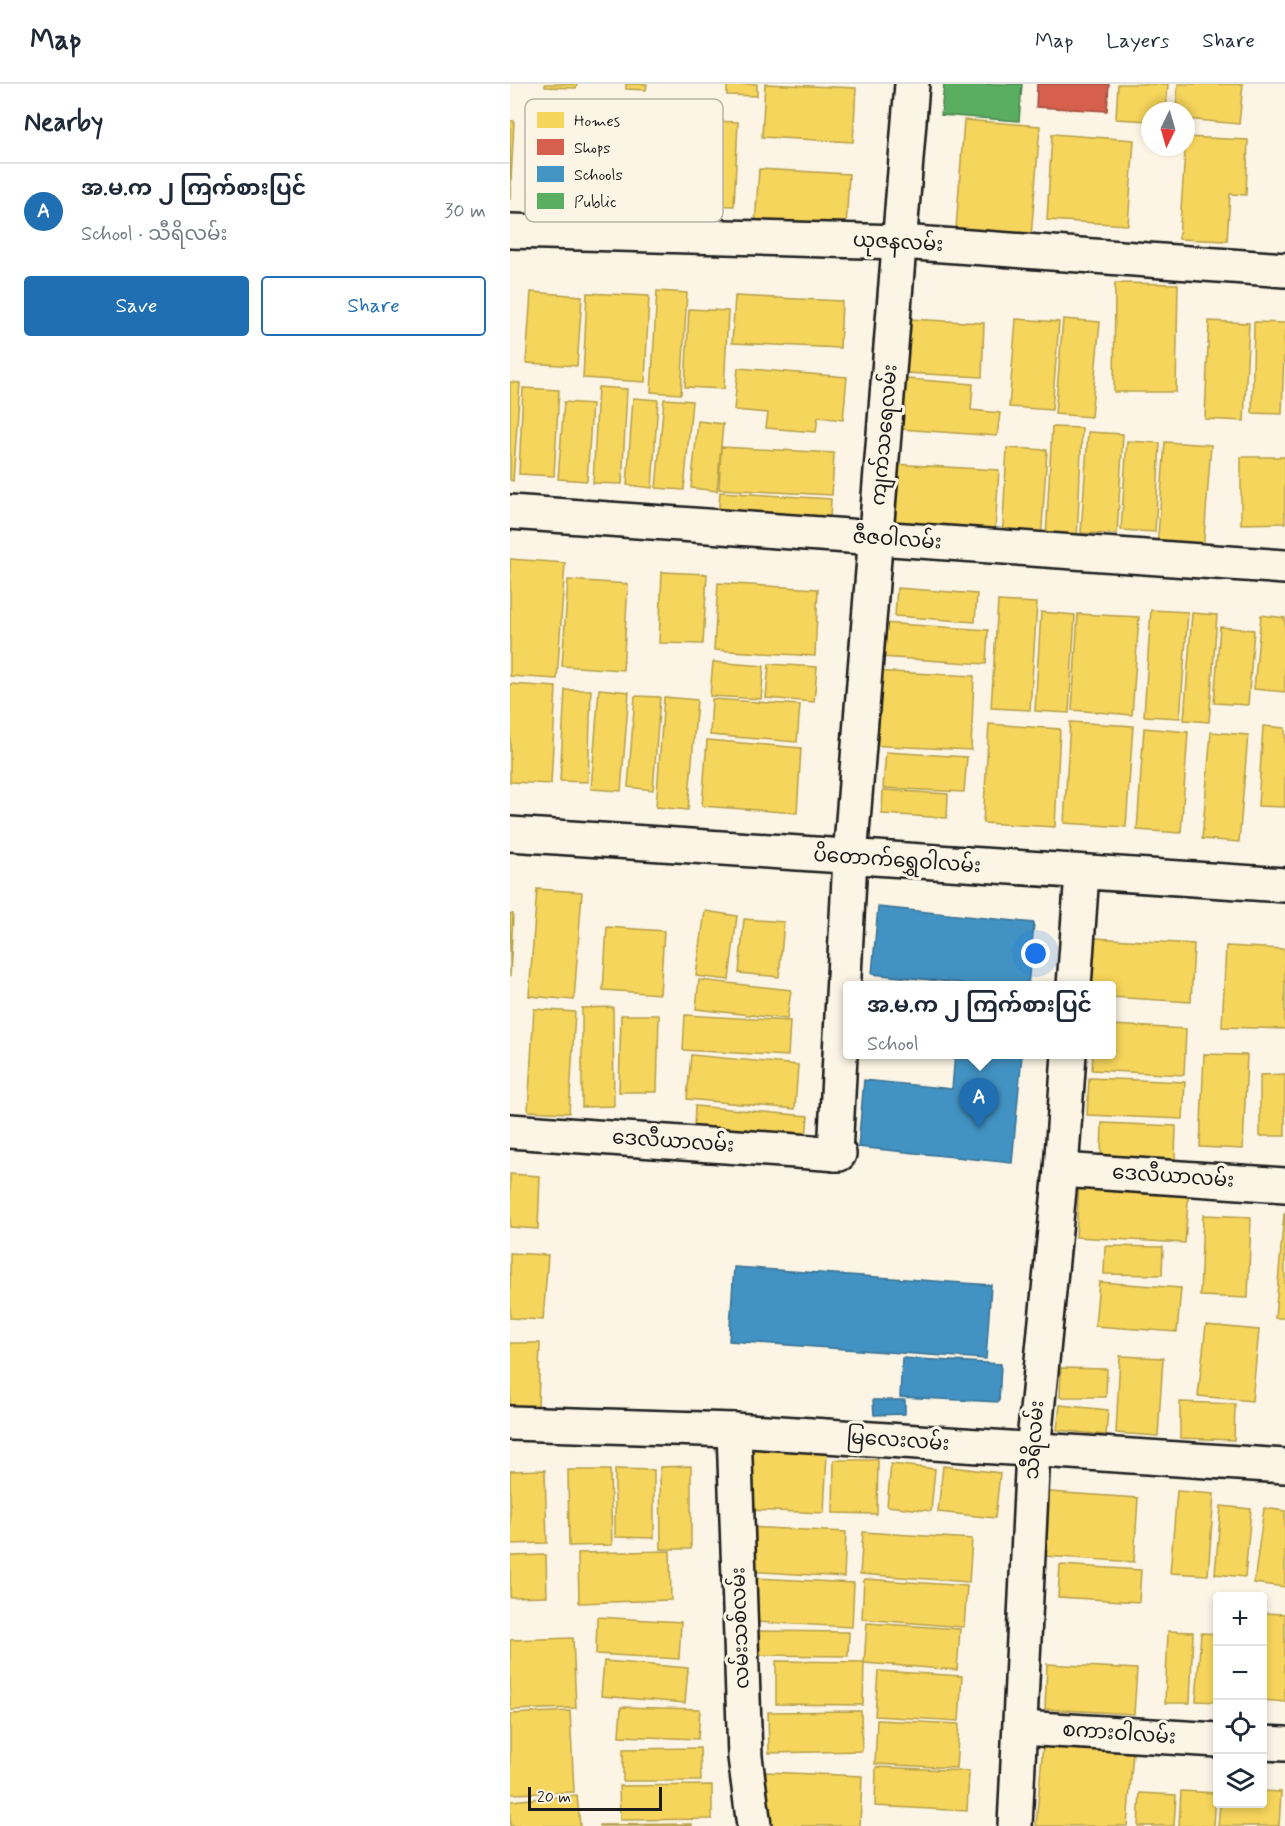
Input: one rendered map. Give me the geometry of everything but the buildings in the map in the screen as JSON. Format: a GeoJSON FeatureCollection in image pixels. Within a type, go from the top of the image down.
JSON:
{"type":"FeatureCollection","features":[{"type":"Feature","properties":{"kind":"street","name":"ကျက်သရေလမ်း"},"geometry":{"type":"LineString","coordinates":[[850,858],[912,84]]}},
{"type":"Feature","properties":{"kind":"street","name":"ယုဇနလမ်း"},"geometry":{"type":"LineString","coordinates":[[510,231],[901,242],[1285,270]]}},
{"type":"Feature","properties":{"kind":"street","name":"ဇီဇဝါလမ်း"},"geometry":{"type":"LineString","coordinates":[[510,512],[1285,567]]}},
{"type":"Feature","properties":{"kind":"street","name":"ပိတောက်ရွှေဝါလမ်း"},"geometry":{"type":"LineString","coordinates":[[510,834],[1285,885]]}},
{"type":"Feature","properties":{"kind":"street","name":"ဒေလီယာလမ်း"},"geometry":{"type":"LineString","coordinates":[[845,981],[850,858]]}},
{"type":"Feature","properties":{"kind":"street"},"geometry":{"type":"LineString","coordinates":[[1074,981],[1082,873]]}},
{"type":"Feature","properties":{"kind":"street","name":"ဒေလီယာလမ်း"},"geometry":{"type":"LineString","coordinates":[[510,1131],[837,1154],[843,1017]]}},
{"type":"Feature","properties":{"kind":"street","name":"သီရိလမ်း"},"geometry":{"type":"LineString","coordinates":[[1015,1826],[1033,1451],[1061,1170],[1069,1059]]}},
{"type":"Feature","properties":{"kind":"street","name":"ဒေလီယာလမ်း"},"geometry":{"type":"LineString","coordinates":[[1061,1170],[1285,1185]]}},
{"type":"Feature","properties":{"kind":"street","name":"မြလေးလမ်း"},"geometry":{"type":"LineString","coordinates":[[510,1423],[734,1430],[1285,1466]]}},
{"type":"Feature","properties":{"kind":"street","name":"လမ်းသစ်လမ်း"},"geometry":{"type":"LineString","coordinates":[[734,1430],[745,1757],[754,1826]]}},
{"type":"Feature","properties":{"kind":"street","name":"စကားဝါလမ်း"},"geometry":{"type":"LineString","coordinates":[[1021,1728],[1213,1740]]}},
{"type":"Feature","properties":{"kind":"street"},"geometry":{"type":"LineString","coordinates":[[1267,1743],[1285,1744]]}},
{"type":"Feature","properties":{"kind":"place","name":"အ.မ.က ၂ ကြက်စားပြင်"},"geometry":{"type":"Point","coordinates":[979,1128]}}]}
